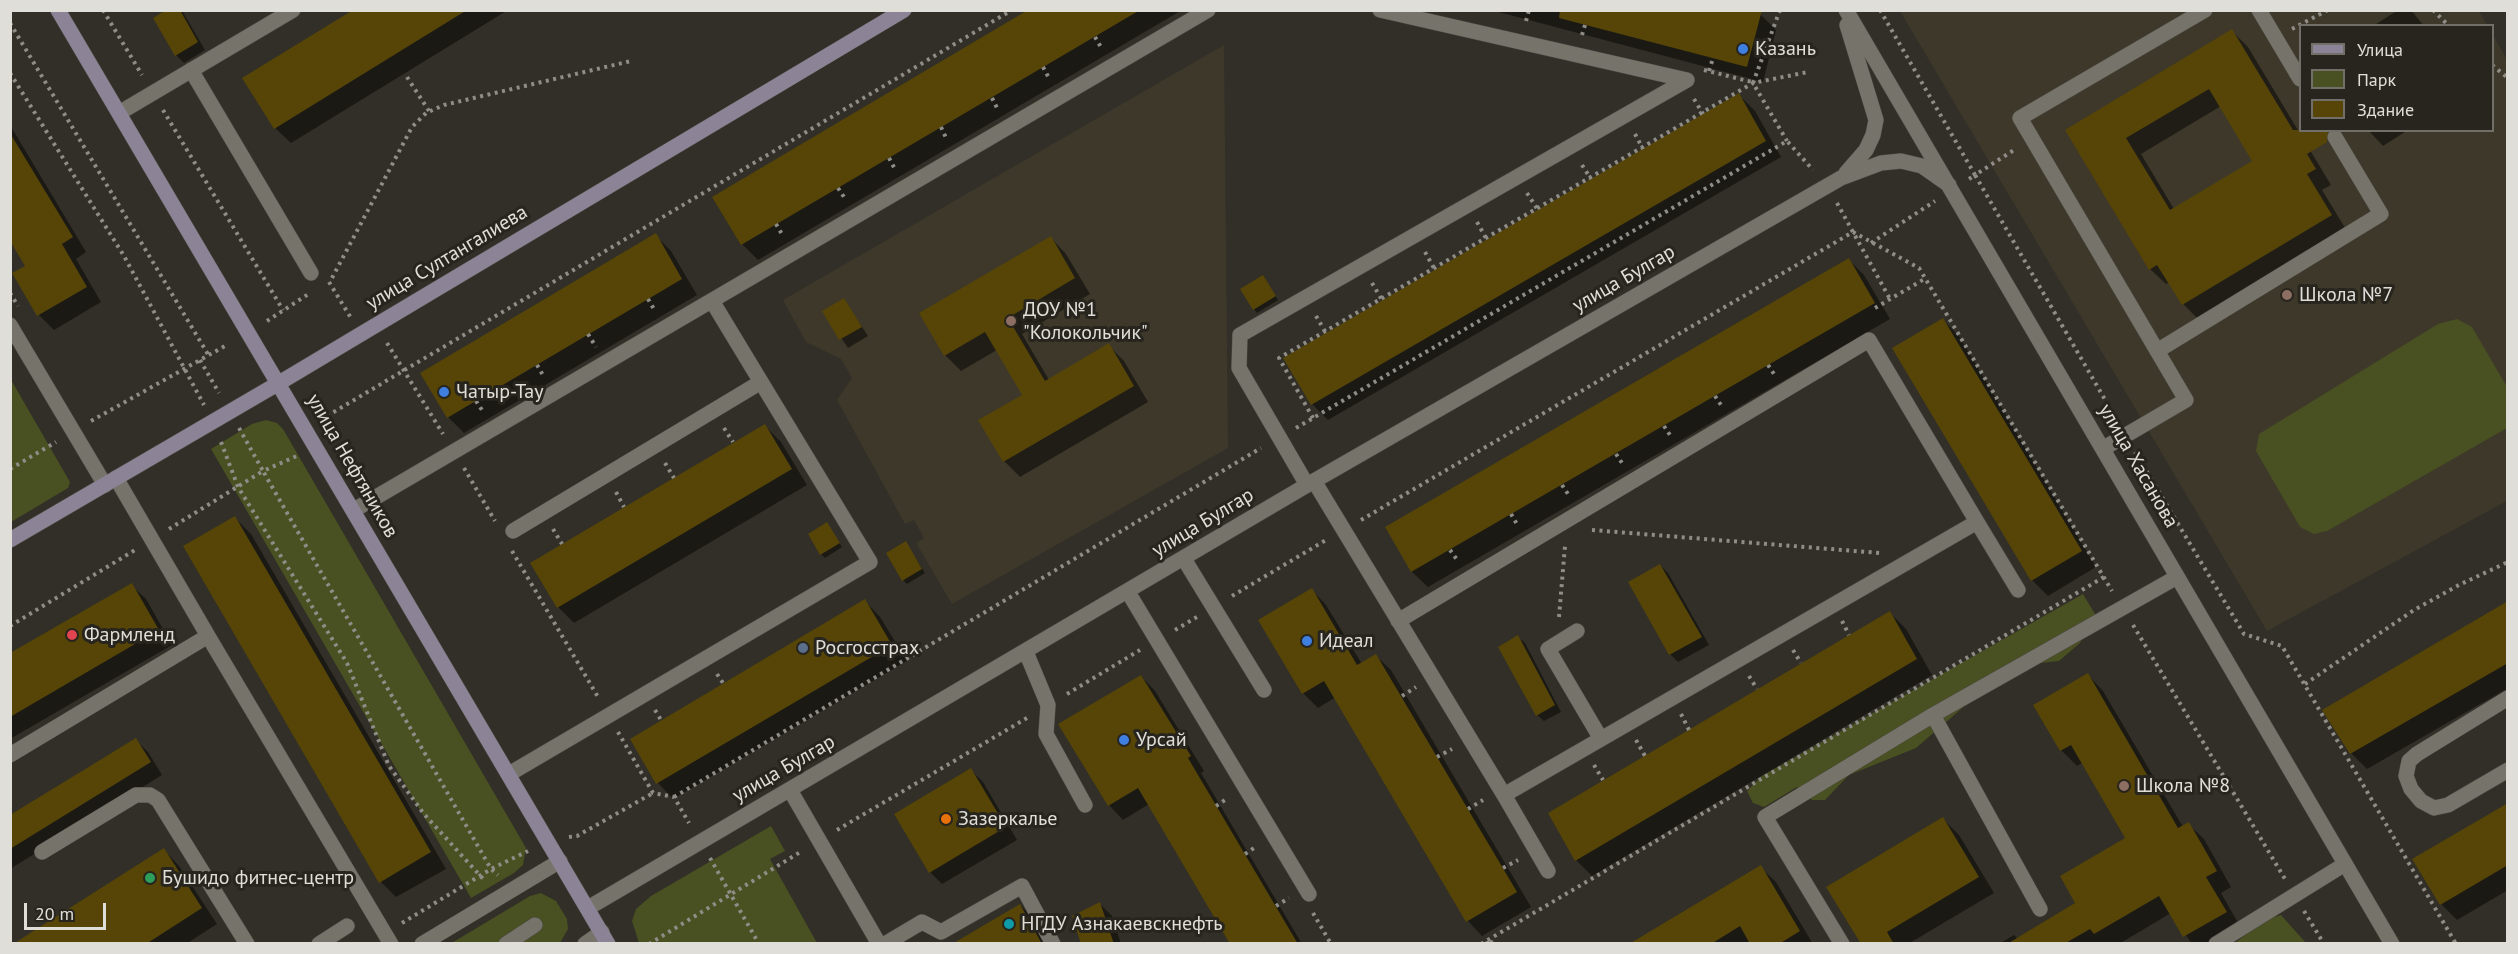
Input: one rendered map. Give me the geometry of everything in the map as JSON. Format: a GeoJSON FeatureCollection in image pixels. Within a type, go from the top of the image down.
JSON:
{"type":"FeatureCollection","features":[{"type":"Feature","properties":{"kind":"street","name":"улица Нефтяников"},"geometry":{"type":"LineString","coordinates":[[58,10],[605,938]]}},
{"type":"Feature","properties":{"kind":"street"},"geometry":{"type":"LineString","coordinates":[[119,113],[293,10]]}},
{"type":"Feature","properties":{"kind":"street","name":"улица Султангалиева"},"geometry":{"type":"LineString","coordinates":[[10,540],[279,383],[904,10]]}},
{"type":"Feature","properties":{"kind":"street"},"geometry":{"type":"LineString","coordinates":[[354,510],[1208,10]]}},
{"type":"Feature","properties":{"kind":"street"},"geometry":{"type":"LineString","coordinates":[[1380,10],[1687,80],[1240,335],[1239,368],[1280,437],[1344,530],[1548,871]]}},
{"type":"Feature","properties":{"kind":"street","name":"улица Булгар"},"geometry":{"type":"LineString","coordinates":[[588,908],[1311,483],[1841,178],[1866,150],[1873,135],[1876,120],[1844,10]]}},
{"type":"Feature","properties":{"kind":"street","name":"улица Хасанова"},"geometry":{"type":"LineString","coordinates":[[1844,10],[1951,188],[2392,944]]}},
{"type":"Feature","properties":{"kind":"street"},"geometry":{"type":"LineString","coordinates":[[2103,448],[2186,400],[2020,118],[2205,10]]}},
{"type":"Feature","properties":{"kind":"street"},"geometry":{"type":"LineString","coordinates":[[2259,10],[2299,76]]}},
{"type":"Feature","properties":{"kind":"street"},"geometry":{"type":"LineString","coordinates":[[191,70],[311,273]]}},
{"type":"Feature","properties":{"kind":"street"},"geometry":{"type":"LineString","coordinates":[[2157,351],[2381,214],[2335,137]]}},
{"type":"Feature","properties":{"kind":"street","name":"улица Булгар"},"geometry":{"type":"LineString","coordinates":[[1841,178],[1881,163],[1901,161],[1922,166],[1951,188]]}},
{"type":"Feature","properties":{"kind":"street"},"geometry":{"type":"LineString","coordinates":[[509,774],[870,562],[711,301]]}},
{"type":"Feature","properties":{"kind":"street"},"geometry":{"type":"LineString","coordinates":[[10,326],[73,432],[110,482],[208,636],[388,938]]}},
{"type":"Feature","properties":{"kind":"street"},"geometry":{"type":"LineString","coordinates":[[1398,621],[1869,340],[2018,590]]}},
{"type":"Feature","properties":{"kind":"street"},"geometry":{"type":"LineString","coordinates":[[510,537],[761,382]]}},
{"type":"Feature","properties":{"kind":"street"},"geometry":{"type":"LineString","coordinates":[[1504,795],[1977,522]]}},
{"type":"Feature","properties":{"kind":"street"},"geometry":{"type":"LineString","coordinates":[[1184,559],[1264,690]]}},
{"type":"Feature","properties":{"kind":"street"},"geometry":{"type":"LineString","coordinates":[[1842,944],[1765,817],[1932,715],[2177,577]]}},
{"type":"Feature","properties":{"kind":"street"},"geometry":{"type":"LineString","coordinates":[[1128,592],[1309,894]]}},
{"type":"Feature","properties":{"kind":"street"},"geometry":{"type":"LineString","coordinates":[[1577,631],[1548,648],[1601,739]]}},
{"type":"Feature","properties":{"kind":"street"},"geometry":{"type":"LineString","coordinates":[[10,755],[208,636]]}},
{"type":"Feature","properties":{"kind":"street"},"geometry":{"type":"LineString","coordinates":[[1026,652],[1048,705],[1046,734],[1085,805]]}},
{"type":"Feature","properties":{"kind":"street"},"geometry":{"type":"LineString","coordinates":[[2508,698],[2417,754],[2409,761],[2406,776],[2421,801],[2434,808],[2448,805],[2508,770]]}},
{"type":"Feature","properties":{"kind":"street"},"geometry":{"type":"LineString","coordinates":[[1932,715],[2040,909]]}},
{"type":"Feature","properties":{"kind":"street"},"geometry":{"type":"LineString","coordinates":[[790,790],[879,944]]}},
{"type":"Feature","properties":{"kind":"street"},"geometry":{"type":"LineString","coordinates":[[42,852],[136,795],[150,795],[158,800],[247,944]]}},
{"type":"Feature","properties":{"kind":"street"},"geometry":{"type":"LineString","coordinates":[[422,944],[560,861]]}},
{"type":"Feature","properties":{"kind":"street"},"geometry":{"type":"LineString","coordinates":[[2216,944],[2345,864]]}},
{"type":"Feature","properties":{"kind":"street"},"geometry":{"type":"LineString","coordinates":[[885,944],[922,922],[941,932],[1022,886],[1053,944]]}},
{"type":"Feature","properties":{"kind":"street"},"geometry":{"type":"LineString","coordinates":[[506,944],[536,925]]}},
{"type":"Feature","properties":{"kind":"street"},"geometry":{"type":"LineString","coordinates":[[320,944],[346,926]]}},
{"type":"Feature","properties":{"kind":"street"},"geometry":{"type":"LineString","coordinates":[[585,944],[605,938]]}},
{"type":"Feature","properties":{"kind":"path"},"geometry":{"type":"LineString","coordinates":[[103,10],[283,310]]}},
{"type":"Feature","properties":{"kind":"path"},"geometry":{"type":"LineString","coordinates":[[327,416],[1012,10]]}},
{"type":"Feature","properties":{"kind":"path"},"geometry":{"type":"LineString","coordinates":[[1880,10],[2125,436],[2244,634],[2283,646],[2456,944]]}},
{"type":"Feature","properties":{"kind":"path"},"geometry":{"type":"LineString","coordinates":[[2302,24],[2328,10]]}},
{"type":"Feature","properties":{"kind":"path"},"geometry":{"type":"LineString","coordinates":[[2433,10],[2447,24]]}},
{"type":"Feature","properties":{"kind":"path"},"geometry":{"type":"LineString","coordinates":[[1752,82],[1780,11]]}},
{"type":"Feature","properties":{"kind":"path"},"geometry":{"type":"LineString","coordinates":[[10,23],[208,356]]}},
{"type":"Feature","properties":{"kind":"path"},"geometry":{"type":"LineString","coordinates":[[2276,38],[2299,26]]}},
{"type":"Feature","properties":{"kind":"path"},"geometry":{"type":"LineString","coordinates":[[1709,71],[1713,58]]}},
{"type":"Feature","properties":{"kind":"path"},"geometry":{"type":"LineString","coordinates":[[321,287],[331,281],[412,127],[429,111],[444,105],[631,61]]}},
{"type":"Feature","properties":{"kind":"path"},"geometry":{"type":"LineString","coordinates":[[2494,66],[2508,78]]}},
{"type":"Feature","properties":{"kind":"path"},"geometry":{"type":"LineString","coordinates":[[1313,418],[1279,358],[1752,82],[1808,72]]}},
{"type":"Feature","properties":{"kind":"path"},"geometry":{"type":"LineString","coordinates":[[10,73],[124,256],[213,421],[238,486],[347,663],[388,766],[424,814],[481,874],[497,899]]}},
{"type":"Feature","properties":{"kind":"path"},"geometry":{"type":"LineString","coordinates":[[407,77],[429,111]]}},
{"type":"Feature","properties":{"kind":"path"},"geometry":{"type":"LineString","coordinates":[[1752,82],[1787,141],[1828,187],[1890,299]]}},
{"type":"Feature","properties":{"kind":"path"},"geometry":{"type":"LineString","coordinates":[[1870,243],[1951,188],[2033,139]]}},
{"type":"Feature","properties":{"kind":"path"},"geometry":{"type":"LineString","coordinates":[[388,938],[491,869],[549,842],[577,836],[653,793],[674,797],[1280,437],[1787,141]]}},
{"type":"Feature","properties":{"kind":"path"},"geometry":{"type":"LineString","coordinates":[[1853,232],[1920,268],[2324,944]]}},
{"type":"Feature","properties":{"kind":"path"},"geometry":{"type":"LineString","coordinates":[[649,944],[1157,640],[1853,232]]}},
{"type":"Feature","properties":{"kind":"path"},"geometry":{"type":"LineString","coordinates":[[1875,308],[1926,278]]}},
{"type":"Feature","properties":{"kind":"path"},"geometry":{"type":"LineString","coordinates":[[331,281],[352,318]]}},
{"type":"Feature","properties":{"kind":"path"},"geometry":{"type":"LineString","coordinates":[[267,321],[311,293]]}},
{"type":"Feature","properties":{"kind":"path"},"geometry":{"type":"LineString","coordinates":[[386,341],[495,523]]}},
{"type":"Feature","properties":{"kind":"path"},"geometry":{"type":"LineString","coordinates":[[10,469],[225,346]]}},
{"type":"Feature","properties":{"kind":"path"},"geometry":{"type":"LineString","coordinates":[[159,535],[263,471],[491,869]]}},
{"type":"Feature","properties":{"kind":"path"},"geometry":{"type":"LineString","coordinates":[[1559,617],[1568,520],[1598,533],[1882,554]]}},
{"type":"Feature","properties":{"kind":"path"},"geometry":{"type":"LineString","coordinates":[[510,537],[653,793]]}},
{"type":"Feature","properties":{"kind":"path"},"geometry":{"type":"LineString","coordinates":[[10,626],[139,547]]}},
{"type":"Feature","properties":{"kind":"path"},"geometry":{"type":"LineString","coordinates":[[2305,684],[2414,610],[2508,562]]}},
{"type":"Feature","properties":{"kind":"path"},"geometry":{"type":"LineString","coordinates":[[1481,944],[2104,577]]}},
{"type":"Feature","properties":{"kind":"path"},"geometry":{"type":"LineString","coordinates":[[674,797],[759,944]]}},
{"type":"Feature","properties":{"kind":"path"},"geometry":{"type":"LineString","coordinates":[[1487,942],[1495,944]]}},
{"type":"Feature","properties":{"kind":"shaded area","name":"Школа №7"},"geometry":{"type":"Polygon","coordinates":[[[1900,11],[2479,11],[2486,24],[2299,24],[2299,132],[2494,132],[2494,37],[2508,62],[2507,501],[2267,631],[1900,11]]]}},
{"type":"Feature","properties":{"kind":"shaded area","name":"ДОУ №1 \"Колокольчик\""},"geometry":{"type":"Polygon","coordinates":[[[1224,45],[1228,448],[952,604],[916,543],[924,538],[914,520],[905,524],[837,400],[852,378],[841,359],[806,342],[783,300],[1224,45]]]}},
{"type":"Feature","properties":{"kind":"green space"},"geometry":{"type":"Polygon","coordinates":[[[2457,319],[2472,327],[2507,387],[2507,428],[2327,531],[2314,534],[2300,527],[2256,451],[2259,434],[2438,324],[2457,319]]]}},
{"type":"Feature","properties":{"kind":"green space"},"geometry":{"type":"Polygon","coordinates":[[[10,378],[70,482],[68,488],[11,522],[10,378]]]}},
{"type":"Feature","properties":{"kind":"green space"},"geometry":{"type":"Polygon","coordinates":[[[266,420],[277,423],[283,429],[526,848],[523,865],[514,873],[471,898],[211,449],[252,424],[266,420]]]}},
{"type":"Feature","properties":{"kind":"green space"},"geometry":{"type":"Polygon","coordinates":[[[2083,594],[2095,614],[2080,643],[2059,661],[2011,666],[1916,748],[1849,775],[1825,800],[1812,800],[1797,787],[1764,807],[1753,803],[1747,791],[1762,776],[2083,594]]]}},
{"type":"Feature","properties":{"kind":"green space"},"geometry":{"type":"Polygon","coordinates":[[[771,826],[785,851],[770,859],[817,943],[639,943],[632,921],[636,909],[651,896],[771,826]]]}},
{"type":"Feature","properties":{"kind":"green space"},"geometry":{"type":"Polygon","coordinates":[[[541,893],[556,901],[567,919],[568,929],[560,943],[450,944],[530,896],[541,893]]]}},
{"type":"Feature","properties":{"kind":"green space"},"geometry":{"type":"Polygon","coordinates":[[[2281,915],[2306,943],[2234,944],[2262,921],[2281,915]]]}},
{"type":"Feature","properties":{"kind":"building"},"geometry":{"type":"Polygon","coordinates":[[[166,10],[180,10],[198,42],[175,56],[153,18],[166,10]]]}},
{"type":"Feature","properties":{"kind":"building"},"geometry":{"type":"Polygon","coordinates":[[[353,10],[467,10],[274,129],[242,78],[353,10]]]}},
{"type":"Feature","properties":{"kind":"building"},"geometry":{"type":"Polygon","coordinates":[[[1028,10],[1140,10],[741,245],[712,197],[1028,10]]]}},
{"type":"Feature","properties":{"kind":"building"},"geometry":{"type":"Polygon","coordinates":[[[1560,10],[1762,10],[1747,67],[1559,18],[1560,10]]]}},
{"type":"Feature","properties":{"kind":"building"},"geometry":{"type":"Polygon","coordinates":[[[2232,29],[2293,130],[2328,132],[2327,142],[2307,154],[2316,169],[2307,174],[2332,215],[2182,305],[2157,265],[2149,270],[2065,130],[2232,29]],[[2209,89],[2126,138],[2170,210],[2252,161],[2209,89]]]}},
{"type":"Feature","properties":{"kind":"building"},"geometry":{"type":"Polygon","coordinates":[[[1739,93],[1766,141],[1311,405],[1283,358],[1739,93]]]}},
{"type":"Feature","properties":{"kind":"building"},"geometry":{"type":"Polygon","coordinates":[[[10,133],[73,237],[62,244],[87,287],[37,316],[12,273],[25,266],[10,241],[10,133]]]}},
{"type":"Feature","properties":{"kind":"building"},"geometry":{"type":"Polygon","coordinates":[[[656,233],[682,279],[447,418],[420,373],[656,233]]]}},
{"type":"Feature","properties":{"kind":"building"},"geometry":{"type":"Polygon","coordinates":[[[1051,236],[1075,278],[1008,318],[1045,381],[1109,343],[1134,386],[1003,462],[978,420],[1022,395],[985,332],[944,356],[919,313],[1051,236]]]}},
{"type":"Feature","properties":{"kind":"building"},"geometry":{"type":"Polygon","coordinates":[[[1849,258],[1875,303],[1411,572],[1385,527],[1849,258]]]}},
{"type":"Feature","properties":{"kind":"building"},"geometry":{"type":"Polygon","coordinates":[[[1263,275],[1276,296],[1253,310],[1240,289],[1263,275]]]}},
{"type":"Feature","properties":{"kind":"building"},"geometry":{"type":"Polygon","coordinates":[[[844,298],[862,327],[839,340],[822,311],[844,298]]]}},
{"type":"Feature","properties":{"kind":"building"},"geometry":{"type":"Polygon","coordinates":[[[1943,318],[2082,551],[2031,581],[1892,348],[1943,318]]]}},
{"type":"Feature","properties":{"kind":"building"},"geometry":{"type":"Polygon","coordinates":[[[765,424],[792,469],[557,608],[530,563],[765,424]]]}},
{"type":"Feature","properties":{"kind":"building"},"geometry":{"type":"Polygon","coordinates":[[[235,516],[431,852],[379,883],[183,546],[235,516]]]}},
{"type":"Feature","properties":{"kind":"building"},"geometry":{"type":"Polygon","coordinates":[[[827,522],[840,543],[820,555],[808,534],[827,522]]]}},
{"type":"Feature","properties":{"kind":"building"},"geometry":{"type":"Polygon","coordinates":[[[906,541],[922,569],[902,581],[886,553],[906,541]]]}},
{"type":"Feature","properties":{"kind":"building"},"geometry":{"type":"Polygon","coordinates":[[[1660,564],[1702,637],[1669,655],[1628,582],[1660,564]]]}},
{"type":"Feature","properties":{"kind":"building"},"geometry":{"type":"Polygon","coordinates":[[[132,583],[159,630],[10,717],[10,653],[132,583]]]}},
{"type":"Feature","properties":{"kind":"building"},"geometry":{"type":"Polygon","coordinates":[[[1312,588],[1357,665],[1376,654],[1517,892],[1466,922],[1324,681],[1302,694],[1258,620],[1312,588]]]}},
{"type":"Feature","properties":{"kind":"building"},"geometry":{"type":"Polygon","coordinates":[[[865,599],[892,645],[656,784],[630,739],[865,599]]]}},
{"type":"Feature","properties":{"kind":"building"},"geometry":{"type":"Polygon","coordinates":[[[2508,601],[2508,663],[2350,754],[2322,710],[2508,601]]]}},
{"type":"Feature","properties":{"kind":"building"},"geometry":{"type":"Polygon","coordinates":[[[1890,611],[1917,659],[1575,861],[1548,813],[1890,611]]]}},
{"type":"Feature","properties":{"kind":"building"},"geometry":{"type":"Polygon","coordinates":[[[1518,635],[1555,705],[1536,716],[1498,647],[1518,635]]]}},
{"type":"Feature","properties":{"kind":"building","name":"Школа №8"},"geometry":{"type":"Polygon","coordinates":[[[2088,673],[2178,828],[2189,822],[2217,871],[2206,877],[2227,912],[2183,937],[2159,896],[2094,934],[2090,929],[2064,944],[2007,944],[2075,903],[2060,876],[2125,838],[2071,745],[2060,751],[2033,705],[2088,673]]]}},
{"type":"Feature","properties":{"kind":"building"},"geometry":{"type":"Polygon","coordinates":[[[1141,675],[1191,756],[1188,758],[1298,944],[1230,944],[1138,788],[1108,806],[1058,724],[1141,675]]]}},
{"type":"Feature","properties":{"kind":"building"},"geometry":{"type":"Polygon","coordinates":[[[136,738],[151,762],[10,849],[10,815],[136,738]]]}},
{"type":"Feature","properties":{"kind":"building"},"geometry":{"type":"Polygon","coordinates":[[[971,768],[1006,827],[929,873],[894,814],[971,768]]]}},
{"type":"Feature","properties":{"kind":"building"},"geometry":{"type":"Polygon","coordinates":[[[2508,803],[2508,865],[2440,905],[2412,859],[2508,803]]]}},
{"type":"Feature","properties":{"kind":"building"},"geometry":{"type":"Polygon","coordinates":[[[1943,817],[1979,877],[1887,932],[1894,944],[1861,944],[1826,887],[1943,817]]]}},
{"type":"Feature","properties":{"kind":"building","name":"Бушидо фитнес-центр"},"geometry":{"type":"Polygon","coordinates":[[[164,848],[202,908],[146,944],[13,944],[164,848]]]}},
{"type":"Feature","properties":{"kind":"building"},"geometry":{"type":"Polygon","coordinates":[[[1761,865],[1800,931],[1779,944],[1750,944],[1740,926],[1711,944],[1629,944],[1761,865]]]}},
{"type":"Feature","properties":{"kind":"building"},"geometry":{"type":"Polygon","coordinates":[[[1100,902],[1114,944],[1081,944],[1072,916],[1100,902]]]}},
{"type":"Feature","properties":{"kind":"building","name":"НГДУ Азнакаевскнефть"},"geometry":{"type":"Polygon","coordinates":[[[1020,904],[1042,944],[952,944],[1020,904]]]}},
{"type":"Feature","properties":{"kind":"place","name":"Казань"},"geometry":{"type":"Point","coordinates":[1743,49]}},
{"type":"Feature","properties":{"kind":"place","name":"Школа №7"},"geometry":{"type":"Point","coordinates":[2287,295]}},
{"type":"Feature","properties":{"kind":"place","name":"ДОУ №1 \"Колокольчик\""},"geometry":{"type":"Point","coordinates":[1011,321]}},
{"type":"Feature","properties":{"kind":"place","name":"Чатыр-Тау"},"geometry":{"type":"Point","coordinates":[444,392]}},
{"type":"Feature","properties":{"kind":"place","name":"Фармленд"},"geometry":{"type":"Point","coordinates":[72,635]}},
{"type":"Feature","properties":{"kind":"place","name":"Идеал"},"geometry":{"type":"Point","coordinates":[1307,641]}},
{"type":"Feature","properties":{"kind":"place","name":"Росгосстрах"},"geometry":{"type":"Point","coordinates":[803,648]}},
{"type":"Feature","properties":{"kind":"place","name":"Урсай"},"geometry":{"type":"Point","coordinates":[1124,740]}},
{"type":"Feature","properties":{"kind":"place","name":"Школа №8"},"geometry":{"type":"Point","coordinates":[2124,786]}},
{"type":"Feature","properties":{"kind":"place","name":"Зазеркалье"},"geometry":{"type":"Point","coordinates":[946,819]}},
{"type":"Feature","properties":{"kind":"place","name":"Бушидо фитнес-центр"},"geometry":{"type":"Point","coordinates":[150,878]}},
{"type":"Feature","properties":{"kind":"place","name":"НГДУ Азнакаевскнефть"},"geometry":{"type":"Point","coordinates":[1009,924]}}]}
